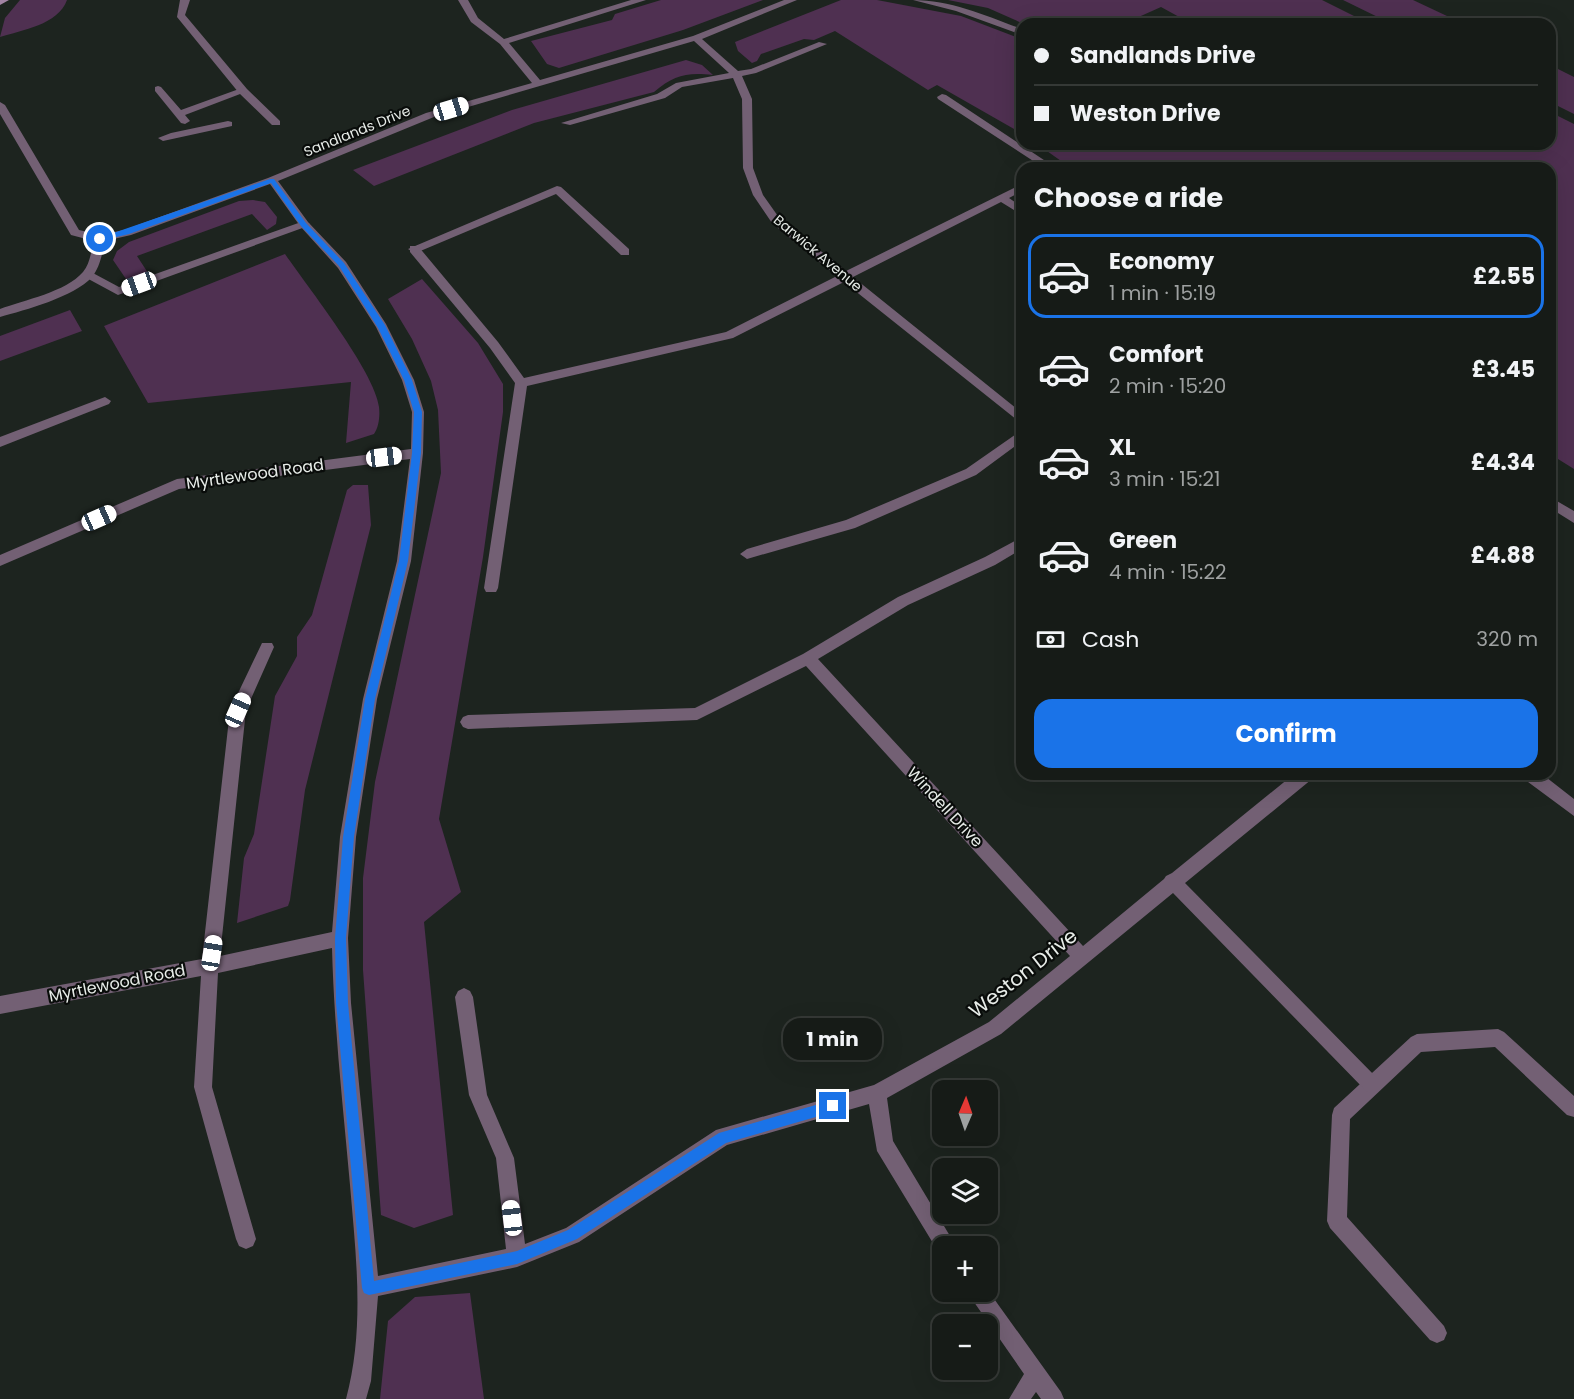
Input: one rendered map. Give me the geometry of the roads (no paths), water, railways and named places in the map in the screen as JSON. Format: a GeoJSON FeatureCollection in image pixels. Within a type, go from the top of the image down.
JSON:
{"type":"FeatureCollection","features":[{"type":"Feature","properties":{"kind":"street"},"geometry":{"type":"LineString","coordinates":[[185,0],[180,15],[243,91],[276,123]]}},
{"type":"Feature","properties":{"kind":"street"},"geometry":{"type":"LineString","coordinates":[[463,0],[474,20],[503,42],[538,84]]}},
{"type":"Feature","properties":{"kind":"street"},"geometry":{"type":"LineString","coordinates":[[503,42],[641,0]]}},
{"type":"Feature","properties":{"kind":"street","name":"Sandlands Drive"},"geometry":{"type":"LineString","coordinates":[[100,239],[127,232],[272,180],[430,115],[696,38],[792,0]]}},
{"type":"Feature","properties":{"kind":"street"},"geometry":{"type":"LineString","coordinates":[[918,0],[959,9],[1016,30]]}},
{"type":"Feature","properties":{"kind":"street","name":"Barwick Avenue"},"geometry":{"type":"LineString","coordinates":[[696,38],[737,75],[747,99],[748,168],[758,195],[776,222],[1016,415]]}},
{"type":"Feature","properties":{"kind":"street"},"geometry":{"type":"LineString","coordinates":[[566,123],[661,96],[679,85],[753,71],[822,44]]}},
{"type":"Feature","properties":{"kind":"street"},"geometry":{"type":"LineString","coordinates":[[158,89],[181,113],[190,129]]}},
{"type":"Feature","properties":{"kind":"street"},"geometry":{"type":"LineString","coordinates":[[181,113],[243,91]]}},
{"type":"Feature","properties":{"kind":"street"},"geometry":{"type":"LineString","coordinates":[[942,97],[1016,145]]}},
{"type":"Feature","properties":{"kind":"street"},"geometry":{"type":"LineString","coordinates":[[0,105],[75,233],[100,239],[87,276],[63,290],[0,313]]}},
{"type":"Feature","properties":{"kind":"street"},"geometry":{"type":"LineString","coordinates":[[163,138],[190,129],[208,129],[228,124]]}},
{"type":"Feature","properties":{"kind":"street"},"geometry":{"type":"LineString","coordinates":[[1023,150],[1042,162]]}},
{"type":"Feature","properties":{"kind":"street"},"geometry":{"type":"LineString","coordinates":[[272,180],[304,224],[342,265],[387,338],[408,380],[418,412],[417,453],[404,561],[370,699],[352,814],[340,938],[342,1003],[369,1288],[361,1381],[356,1399]]}},
{"type":"Feature","properties":{"kind":"street"},"geometry":{"type":"LineString","coordinates":[[491,588],[521,383],[494,345],[414,249],[557,189],[626,252]]}},
{"type":"Feature","properties":{"kind":"street"},"geometry":{"type":"LineString","coordinates":[[521,383],[729,335],[1016,190]]}},
{"type":"Feature","properties":{"kind":"street"},"geometry":{"type":"LineString","coordinates":[[1001,197],[1016,208]]}},
{"type":"Feature","properties":{"kind":"street"},"geometry":{"type":"LineString","coordinates":[[87,276],[118,291],[304,224]]}},
{"type":"Feature","properties":{"kind":"street"},"geometry":{"type":"LineString","coordinates":[[0,442],[105,401]]}},
{"type":"Feature","properties":{"kind":"street"},"geometry":{"type":"LineString","coordinates":[[747,554],[850,524],[960,477],[971,472],[1016,438]]}},
{"type":"Feature","properties":{"kind":"street","name":"Myrtlewood Road"},"geometry":{"type":"LineString","coordinates":[[0,561],[177,484],[417,453]]}},
{"type":"Feature","properties":{"kind":"street"},"geometry":{"type":"LineString","coordinates":[[1556,506],[1574,518]]}},
{"type":"Feature","properties":{"kind":"street"},"geometry":{"type":"LineString","coordinates":[[468,722],[697,714],[808,658],[903,601],[990,561],[1016,546]]}},
{"type":"Feature","properties":{"kind":"street"},"geometry":{"type":"LineString","coordinates":[[246,1239],[203,1087],[210,966],[238,710],[267,647]]}},
{"type":"Feature","properties":{"kind":"street","name":"Windell Drive"},"geometry":{"type":"LineString","coordinates":[[808,658],[1081,956]]}},
{"type":"Feature","properties":{"kind":"street","name":"Weston Drive"},"geometry":{"type":"LineString","coordinates":[[369,1288],[517,1257],[572,1234],[723,1137],[878,1093],[995,1028],[1172,881],[1298,780]]}},
{"type":"Feature","properties":{"kind":"street"},"geometry":{"type":"LineString","coordinates":[[1538,780],[1574,809]]}},
{"type":"Feature","properties":{"kind":"street"},"geometry":{"type":"LineString","coordinates":[[1172,881],[1372,1085]]}},
{"type":"Feature","properties":{"kind":"street","name":"Myrtlewood Road"},"geometry":{"type":"LineString","coordinates":[[0,1005],[210,966],[340,938]]}},
{"type":"Feature","properties":{"kind":"street"},"geometry":{"type":"LineString","coordinates":[[464,997],[478,1095],[505,1158],[517,1257]]}},
{"type":"Feature","properties":{"kind":"street"},"geometry":{"type":"LineString","coordinates":[[1437,1333],[1337,1221],[1341,1115],[1417,1043],[1498,1038],[1574,1108]]}},
{"type":"Feature","properties":{"kind":"street"},"geometry":{"type":"LineString","coordinates":[[878,1093],[884,1144],[940,1236]]}},
{"type":"Feature","properties":{"kind":"street"},"geometry":{"type":"LineString","coordinates":[[984,1302],[1054,1399]]}},
{"type":"Feature","properties":{"kind":"street"},"geometry":{"type":"LineString","coordinates":[[1019,1399],[1036,1374]]}}]}
